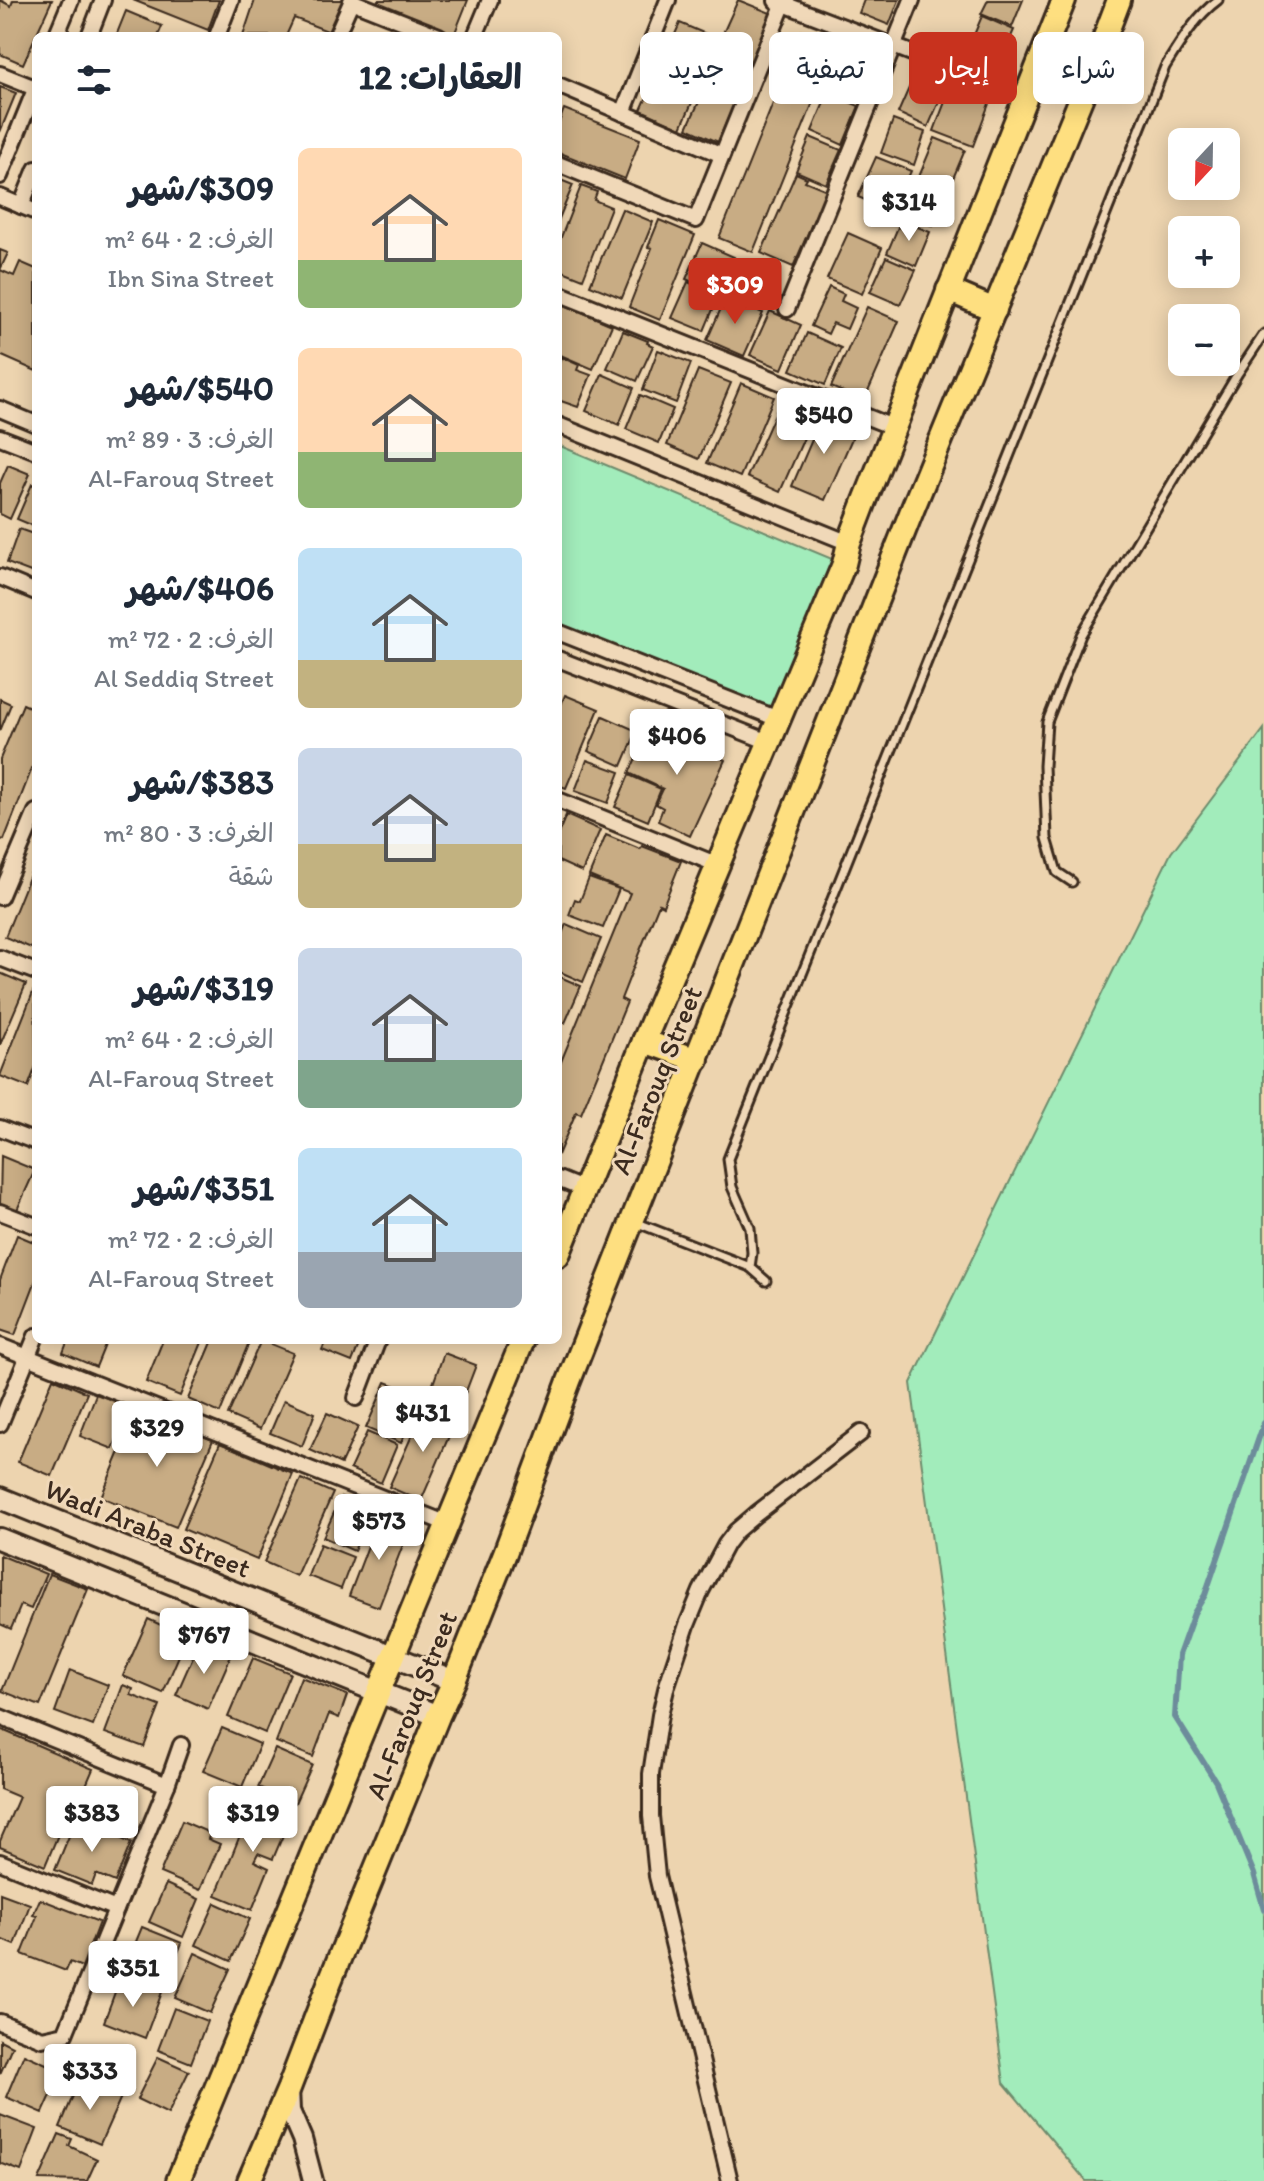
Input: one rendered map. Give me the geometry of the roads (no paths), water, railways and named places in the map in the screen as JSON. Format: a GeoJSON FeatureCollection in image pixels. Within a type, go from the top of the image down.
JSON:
{"type":"FeatureCollection","features":[{"type":"Feature","properties":{"kind":"main road","name":"Al-Farouq Street"},"geometry":{"type":"LineString","coordinates":[[562,1245],[844,564],[849,543],[1064,0]]}},
{"type":"Feature","properties":{"kind":"main road","name":"Al-Farouq Street"},"geometry":{"type":"LineString","coordinates":[[249,2181],[454,1681],[913,508],[1119,0]]}},
{"type":"Feature","properties":{"kind":"main road"},"geometry":{"type":"LineString","coordinates":[[948,290],[995,310]]}},
{"type":"Feature","properties":{"kind":"main road"},"geometry":{"type":"LineString","coordinates":[[644,1041],[697,1060]]}},
{"type":"Feature","properties":{"kind":"main road","name":"Al-Farouq Street"},"geometry":{"type":"LineString","coordinates":[[178,2181],[521,1344]]}},
{"type":"Feature","properties":{"kind":"main road","name":"Wadi Araba Street"},"geometry":{"type":"LineString","coordinates":[[0,1498],[454,1681]]}},
{"type":"Feature","properties":{"kind":"main road"},"geometry":{"type":"LineString","coordinates":[[0,1539],[438,1716]]}},
{"type":"Feature","properties":{"kind":"street"},"geometry":{"type":"LineString","coordinates":[[58,32],[71,0]]}},
{"type":"Feature","properties":{"kind":"street"},"geometry":{"type":"LineString","coordinates":[[91,32],[103,0]]}},
{"type":"Feature","properties":{"kind":"street"},"geometry":{"type":"LineString","coordinates":[[219,32],[231,0]]}},
{"type":"Feature","properties":{"kind":"street"},"geometry":{"type":"LineString","coordinates":[[338,32],[352,0],[429,32]]}},
{"type":"Feature","properties":{"kind":"street"},"geometry":{"type":"LineString","coordinates":[[477,32],[490,0]]}},
{"type":"Feature","properties":{"kind":"street"},"geometry":{"type":"LineString","coordinates":[[623,113],[668,0]]}},
{"type":"Feature","properties":{"kind":"street"},"geometry":{"type":"LineString","coordinates":[[912,0],[893,46],[1026,97]]}},
{"type":"Feature","properties":{"kind":"street"},"geometry":{"type":"LineString","coordinates":[[562,166],[696,220],[781,1],[858,32]]}},
{"type":"Feature","properties":{"kind":"street"},"geometry":{"type":"LineString","coordinates":[[0,74],[32,86]]}},
{"type":"Feature","properties":{"kind":"street"},"geometry":{"type":"LineString","coordinates":[[562,87],[722,155]]}},
{"type":"Feature","properties":{"kind":"street"},"geometry":{"type":"LineString","coordinates":[[0,176],[32,97]]}},
{"type":"Feature","properties":{"kind":"street"},"geometry":{"type":"LineString","coordinates":[[787,309],[870,104]]}},
{"type":"Feature","properties":{"kind":"street"},"geometry":{"type":"LineString","coordinates":[[21,206],[32,179]]}},
{"type":"Feature","properties":{"kind":"street"},"geometry":{"type":"LineString","coordinates":[[0,197],[32,210]]}},
{"type":"Feature","properties":{"kind":"street"},"geometry":{"type":"LineString","coordinates":[[562,295],[895,428]]}},
{"type":"Feature","properties":{"kind":"street"},"geometry":{"type":"LineString","coordinates":[[0,409],[32,422]]}},
{"type":"Feature","properties":{"kind":"street"},"geometry":{"type":"LineString","coordinates":[[562,427],[849,543]]}},
{"type":"Feature","properties":{"kind":"street"},"geometry":{"type":"LineString","coordinates":[[0,437],[32,449]]}},
{"type":"Feature","properties":{"kind":"street"},"geometry":{"type":"LineString","coordinates":[[0,577],[32,590]]}},
{"type":"Feature","properties":{"kind":"street"},"geometry":{"type":"LineString","coordinates":[[562,634],[778,719]]}},
{"type":"Feature","properties":{"kind":"street"},"geometry":{"type":"LineString","coordinates":[[562,661],[769,742]]}},
{"type":"Feature","properties":{"kind":"street"},"geometry":{"type":"LineString","coordinates":[[562,802],[718,865]]}},
{"type":"Feature","properties":{"kind":"street"},"geometry":{"type":"LineString","coordinates":[[0,897],[32,821]]}},
{"type":"Feature","properties":{"kind":"street"},"geometry":{"type":"LineString","coordinates":[[0,958],[32,970]]}},
{"type":"Feature","properties":{"kind":"street"},"geometry":{"type":"LineString","coordinates":[[0,1128],[32,1140]]}},
{"type":"Feature","properties":{"kind":"street"},"geometry":{"type":"LineString","coordinates":[[562,1181],[585,1190]]}},
{"type":"Feature","properties":{"kind":"street"},"geometry":{"type":"LineString","coordinates":[[0,1212],[32,1224]]}},
{"type":"Feature","properties":{"kind":"street"},"geometry":{"type":"LineString","coordinates":[[0,1424],[33,1344]]}},
{"type":"Feature","properties":{"kind":"street"},"geometry":{"type":"LineString","coordinates":[[356,1398],[376,1344]]}},
{"type":"Feature","properties":{"kind":"street"},"geometry":{"type":"LineString","coordinates":[[0,1346],[448,1524]]}},
{"type":"Feature","properties":{"kind":"street"},"geometry":{"type":"LineString","coordinates":[[730,2181],[657,1876],[651,1816],[651,1774],[660,1715],[687,1625],[726,1544],[756,1514],[861,1433]]}},
{"type":"Feature","properties":{"kind":"street"},"geometry":{"type":"LineString","coordinates":[[0,1717],[167,1785]]}},
{"type":"Feature","properties":{"kind":"street"},"geometry":{"type":"LineString","coordinates":[[0,2022],[42,2039],[65,2034],[181,1745]]}},
{"type":"Feature","properties":{"kind":"street"},"geometry":{"type":"LineString","coordinates":[[0,1862],[116,1909]]}},
{"type":"Feature","properties":{"kind":"street"},"geometry":{"type":"LineString","coordinates":[[289,2088],[290,2111],[302,2139],[313,2181]]}},
{"type":"Feature","properties":{"kind":"lane"},"geometry":{"type":"LineString","coordinates":[[750,1267],[750,1228],[732,1187],[728,1159],[1165,67],[1190,29],[1218,0]]}},
{"type":"Feature","properties":{"kind":"lane"},"geometry":{"type":"LineString","coordinates":[[1072,882],[1057,872],[1047,838],[1044,766],[1047,722],[1081,635],[1264,334]]}},
{"type":"Feature","properties":{"kind":"lane"},"geometry":{"type":"LineString","coordinates":[[632,1221],[750,1267],[766,1281]]}},
{"type":"Feature","properties":{"kind":"waterway"},"geometry":{"type":"LineString","coordinates":[[1264,1423],[1205,1595],[1194,1613],[1179,1655],[1175,1717],[1216,1782],[1254,1874],[1264,1909]]}}]}
